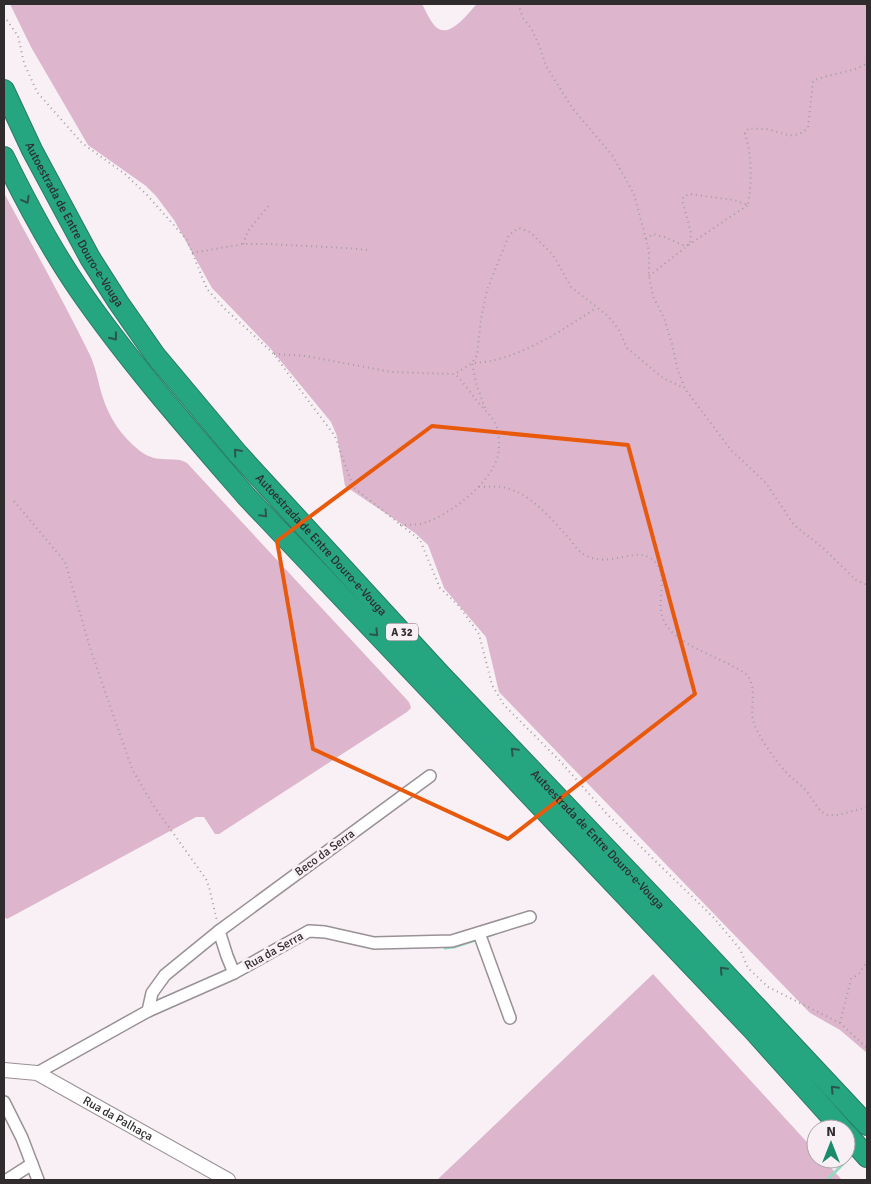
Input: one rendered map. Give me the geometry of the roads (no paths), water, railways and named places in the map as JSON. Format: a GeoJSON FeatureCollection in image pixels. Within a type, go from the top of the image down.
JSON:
{"type":"FeatureCollection","features":[{"type":"Feature","properties":{"kind":"highway","name":"Autoestrada de Entre Douro-e-Vouga"},"geometry":{"type":"LineString","coordinates":[[4,90],[32,150],[90,258],[118,302],[162,362],[238,454],[434,667],[690,934],[867,1125]]}},
{"type":"Feature","properties":{"kind":"highway","name":"Autoestrada de Entre Douro-e-Vouga"},"geometry":{"type":"LineString","coordinates":[[4,157],[45,235],[78,288],[127,354],[247,497],[753,1030],[833,1119]]}},
{"type":"Feature","properties":{"kind":"highway"},"geometry":{"type":"LineString","coordinates":[[856,1144],[867,1157]]}},
{"type":"Feature","properties":{"kind":"street","name":"Beco da Serra"},"geometry":{"type":"LineString","coordinates":[[148,1011],[152,993],[165,975],[219,930],[430,776]]}},
{"type":"Feature","properties":{"kind":"street","name":"Rua da Serra"},"geometry":{"type":"LineString","coordinates":[[37,1073],[148,1011],[234,972],[309,931],[325,932],[374,943],[452,941],[530,917]]}},
{"type":"Feature","properties":{"kind":"street"},"geometry":{"type":"LineString","coordinates":[[219,930],[234,972]]}},
{"type":"Feature","properties":{"kind":"street"},"geometry":{"type":"LineString","coordinates":[[479,933],[510,1018]]}},
{"type":"Feature","properties":{"kind":"street","name":"Rua da Palhaça"},"geometry":{"type":"LineString","coordinates":[[4,1070],[37,1073],[228,1180]]}},
{"type":"Feature","properties":{"kind":"street"},"geometry":{"type":"LineString","coordinates":[[4,1102],[22,1138],[38,1180]]}},
{"type":"Feature","properties":{"kind":"street"},"geometry":{"type":"LineString","coordinates":[[7,1180],[32,1164]]}},
{"type":"Feature","properties":{"kind":"waterway"},"geometry":{"type":"LineString","coordinates":[[445,948],[454,947],[494,934]]}},
{"type":"Feature","properties":{"kind":"waterway"},"geometry":{"type":"LineString","coordinates":[[827,1180],[838,1169]]}}]}
